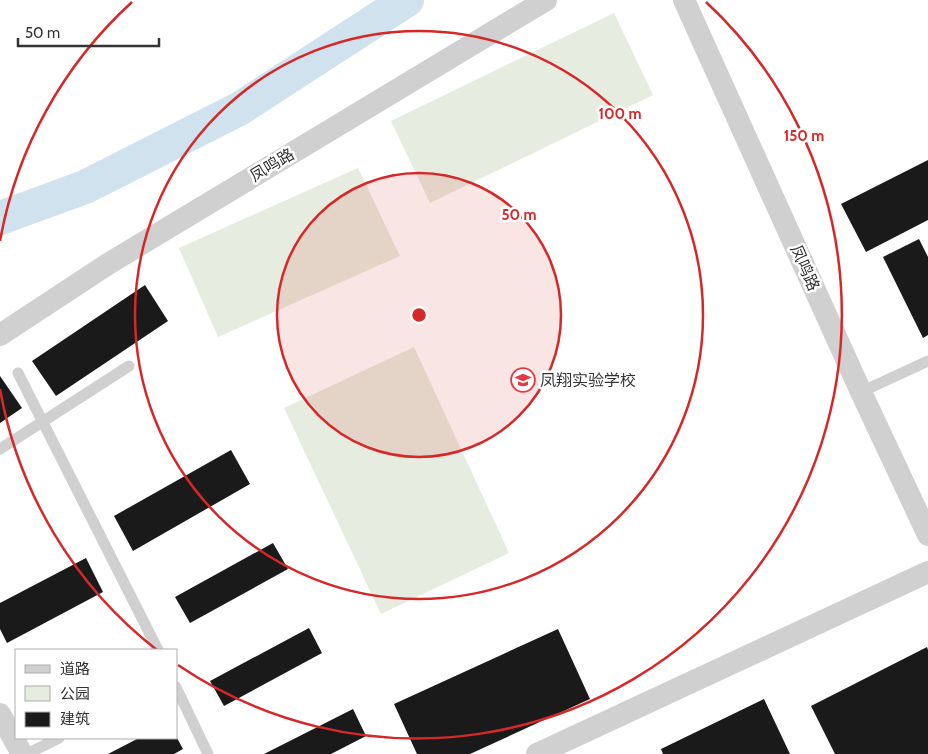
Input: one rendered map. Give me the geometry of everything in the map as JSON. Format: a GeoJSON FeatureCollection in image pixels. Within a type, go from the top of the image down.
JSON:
{"type":"FeatureCollection","features":[{"type":"Feature","properties":{"kind":"street","name":"凤鸣路"},"geometry":{"type":"LineString","coordinates":[[0,335],[108,264],[546,0]]}},
{"type":"Feature","properties":{"kind":"street","name":"凤鸣路"},"geometry":{"type":"LineString","coordinates":[[684,0],[928,534]]}},
{"type":"Feature","properties":{"kind":"street"},"geometry":{"type":"LineString","coordinates":[[537,754],[928,572]]}},
{"type":"Feature","properties":{"kind":"street"},"geometry":{"type":"LineString","coordinates":[[0,714],[22,754]]}},
{"type":"Feature","properties":{"kind":"lane"},"geometry":{"type":"LineString","coordinates":[[862,392],[928,361]]}},
{"type":"Feature","properties":{"kind":"lane"},"geometry":{"type":"LineString","coordinates":[[0,449],[129,366]]}},
{"type":"Feature","properties":{"kind":"lane"},"geometry":{"type":"LineString","coordinates":[[18,373],[41,422],[157,649]]}},
{"type":"Feature","properties":{"kind":"lane"},"geometry":{"type":"LineString","coordinates":[[178,691],[208,754]]}},
{"type":"Feature","properties":{"kind":"lane"},"geometry":{"type":"LineString","coordinates":[[27,754],[56,739]]}},
{"type":"Feature","properties":{"kind":"green space"},"geometry":{"type":"Polygon","coordinates":[[[614,13],[653,95],[430,203],[391,121],[614,13]]]}},
{"type":"Feature","properties":{"kind":"green space"},"geometry":{"type":"Polygon","coordinates":[[[358,168],[400,256],[218,337],[179,248],[358,168]]]}},
{"type":"Feature","properties":{"kind":"green space"},"geometry":{"type":"Polygon","coordinates":[[[414,347],[509,553],[381,614],[284,408],[414,347]]]}},
{"type":"Feature","properties":{"kind":"building"},"geometry":{"type":"Polygon","coordinates":[[[928,160],[928,220],[866,252],[841,204],[928,160]]]}},
{"type":"Feature","properties":{"kind":"building"},"geometry":{"type":"Polygon","coordinates":[[[919,239],[928,257],[928,335],[923,338],[883,257],[919,239]]]}},
{"type":"Feature","properties":{"kind":"building"},"geometry":{"type":"Polygon","coordinates":[[[145,285],[168,321],[56,396],[32,361],[145,285]]]}},
{"type":"Feature","properties":{"kind":"building"},"geometry":{"type":"Polygon","coordinates":[[[0,376],[22,408],[0,423],[0,376]]]}},
{"type":"Feature","properties":{"kind":"building"},"geometry":{"type":"Polygon","coordinates":[[[231,450],[250,484],[133,551],[114,516],[231,450]]]}},
{"type":"Feature","properties":{"kind":"building"},"geometry":{"type":"Polygon","coordinates":[[[273,543],[288,569],[190,623],[175,597],[273,543]]]}},
{"type":"Feature","properties":{"kind":"building"},"geometry":{"type":"Polygon","coordinates":[[[86,558],[103,592],[7,643],[0,629],[0,603],[86,558]]]}},
{"type":"Feature","properties":{"kind":"building"},"geometry":{"type":"Polygon","coordinates":[[[309,628],[322,653],[224,706],[210,681],[309,628]]]}},
{"type":"Feature","properties":{"kind":"building"},"geometry":{"type":"Polygon","coordinates":[[[558,629],[590,699],[470,754],[417,754],[394,704],[558,629]]]}},
{"type":"Feature","properties":{"kind":"building"},"geometry":{"type":"Polygon","coordinates":[[[927,647],[928,754],[835,754],[811,706],[927,647]]]}},
{"type":"Feature","properties":{"kind":"building"},"geometry":{"type":"Polygon","coordinates":[[[764,699],[790,754],[663,754],[661,749],[764,699]]]}},
{"type":"Feature","properties":{"kind":"building"},"geometry":{"type":"Polygon","coordinates":[[[353,709],[366,736],[331,754],[264,754],[353,709]]]}},
{"type":"Feature","properties":{"kind":"building"},"geometry":{"type":"Polygon","coordinates":[[[137,739],[178,739],[183,749],[174,754],[108,754],[137,739]]]}},
{"type":"Feature","properties":{"kind":"waterway"},"geometry":{"type":"LineString","coordinates":[[0,218],[85,187],[239,109],[407,0]]}},
{"type":"Feature","properties":{"kind":"place","name":"凤翔实验学校"},"geometry":{"type":"Point","coordinates":[523,380]}}]}
